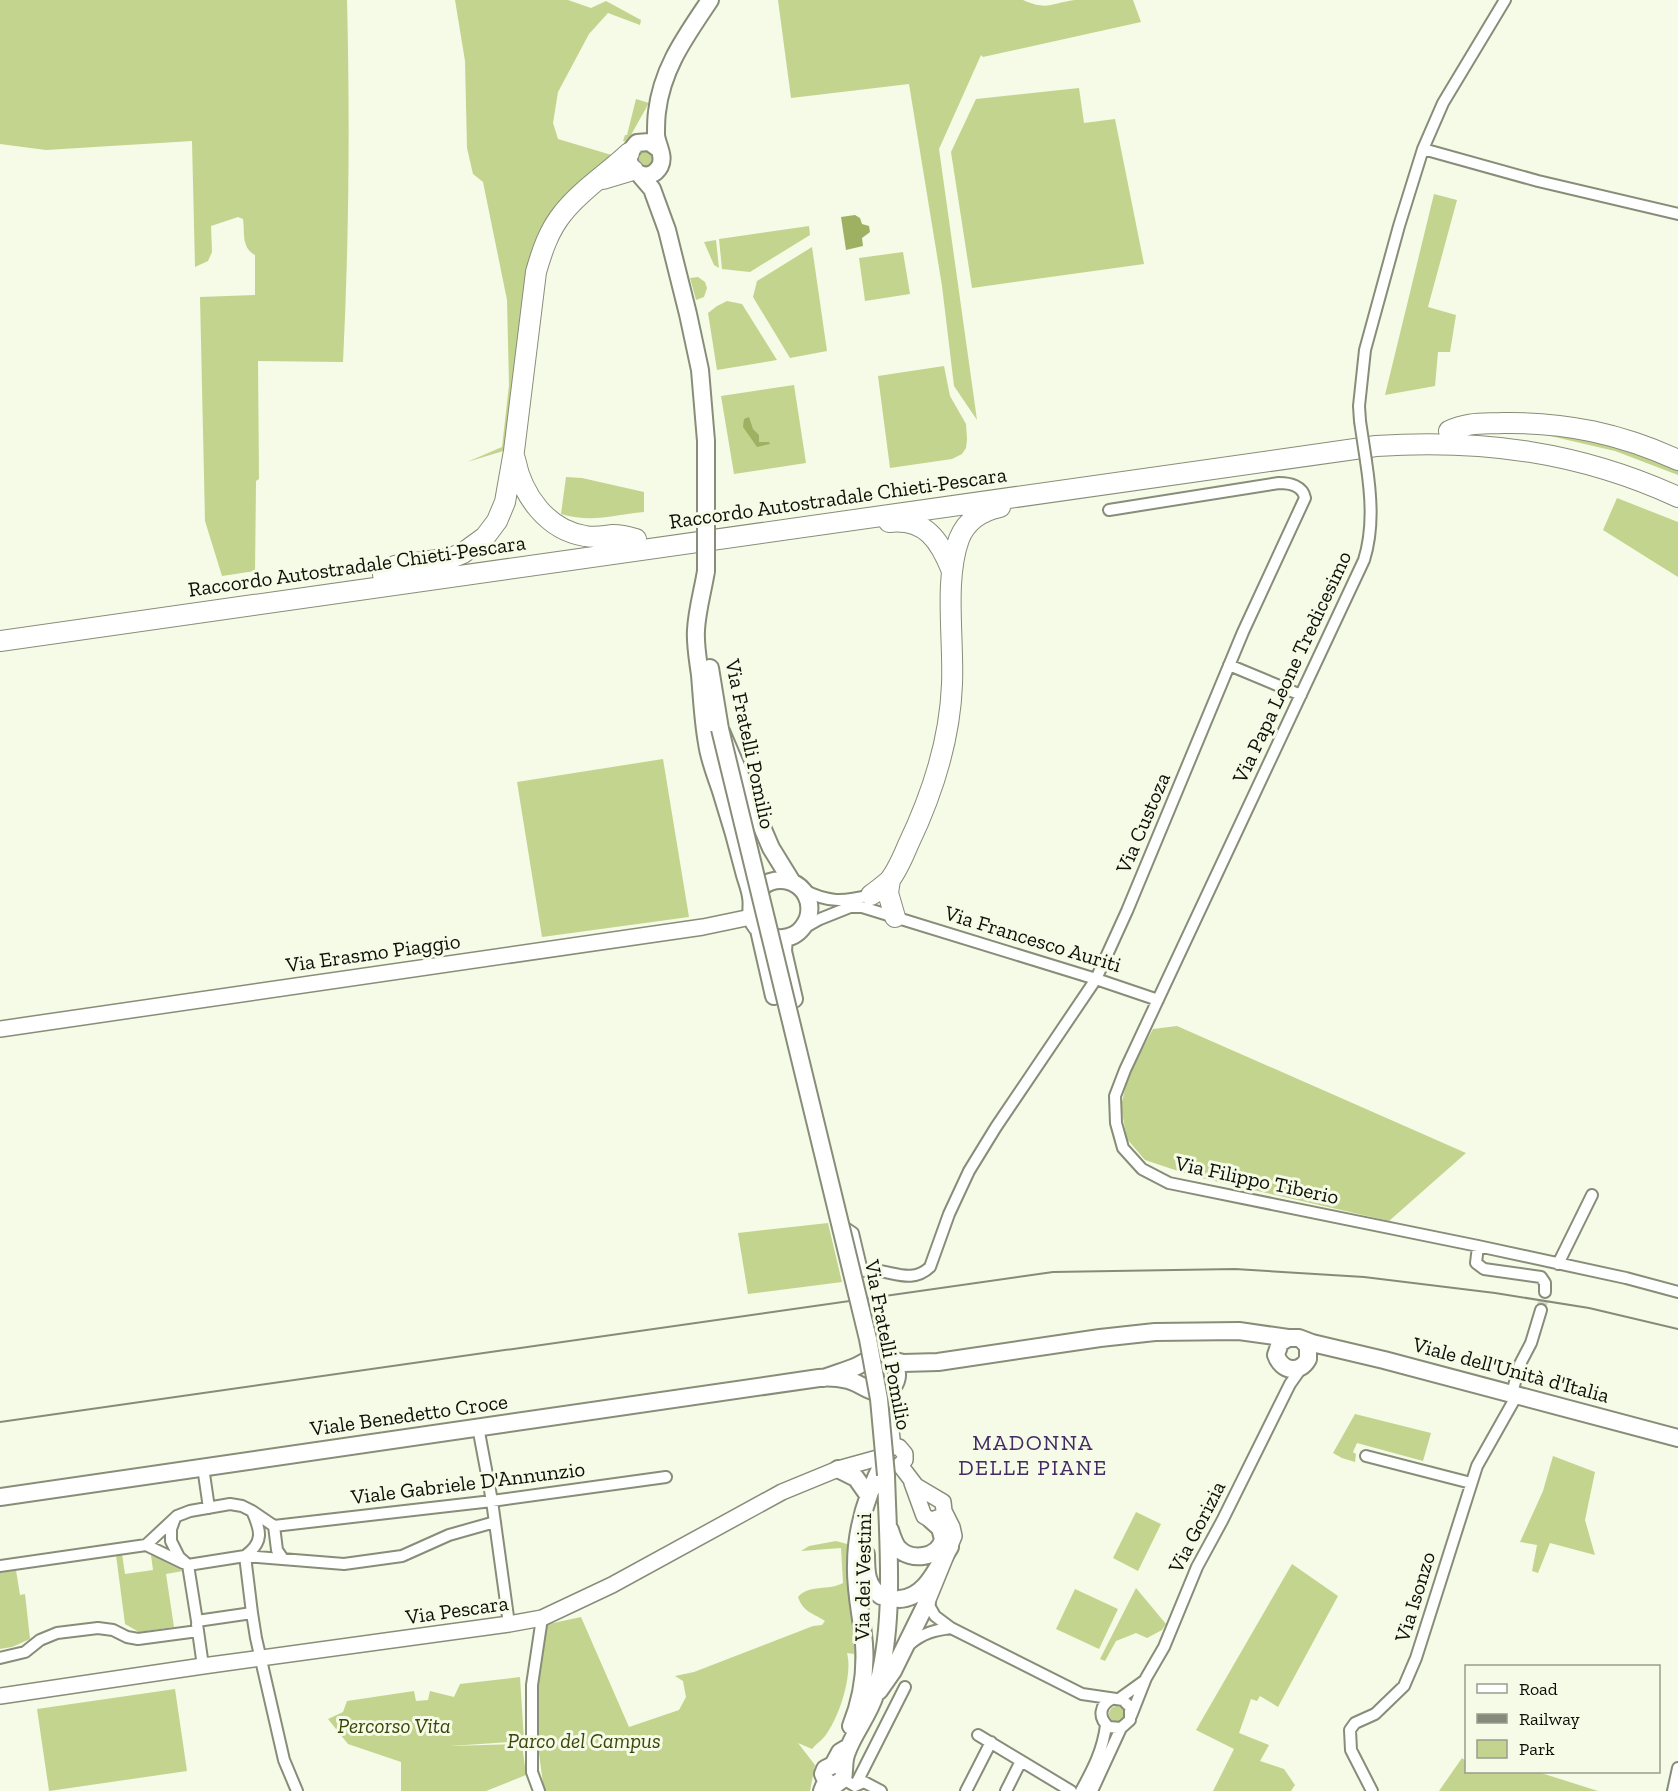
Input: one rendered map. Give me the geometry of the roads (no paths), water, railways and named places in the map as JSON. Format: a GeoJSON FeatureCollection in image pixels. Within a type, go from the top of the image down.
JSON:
{"type":"FeatureCollection","features":[{"type":"Feature","properties":{"kind":"highway"},"geometry":{"type":"LineString","coordinates":[[383,575],[395,566],[451,558],[479,543],[493,527],[505,502],[514,452],[536,272],[542,250],[562,213],[574,201],[598,181],[634,161]]}},
{"type":"Feature","properties":{"kind":"highway"},"geometry":{"type":"LineString","coordinates":[[1449,431],[1464,424],[1544,423],[1572,426],[1626,439],[1678,460]]}},
{"type":"Feature","properties":{"kind":"highway","name":"Raccordo Autostradale Chieti-Pescara"},"geometry":{"type":"LineString","coordinates":[[0,629],[1375,434],[1449,431],[1505,435],[1566,445],[1625,462],[1678,483]]}},
{"type":"Feature","properties":{"kind":"highway","name":"Raccordo Autostradale Chieti-Pescara"},"geometry":{"type":"LineString","coordinates":[[0,641],[1376,446],[1438,443],[1487,445],[1545,453],[1602,467],[1678,497]]}},
{"type":"Feature","properties":{"kind":"highway"},"geometry":{"type":"LineString","coordinates":[[514,452],[519,476],[525,490],[536,506],[552,522],[570,532],[586,537],[615,535],[636,538]]}},
{"type":"Feature","properties":{"kind":"highway"},"geometry":{"type":"LineString","coordinates":[[895,917],[888,893],[890,880],[920,822],[933,786],[947,730],[952,685],[952,571],[960,536],[972,519],[989,509],[1017,504],[1028,495]]}},
{"type":"Feature","properties":{"kind":"highway"},"geometry":{"type":"LineString","coordinates":[[860,519],[878,524],[900,521],[925,529],[939,543],[952,571]]}},
{"type":"Feature","properties":{"kind":"highway"},"geometry":{"type":"LineString","coordinates":[[871,895],[890,880]]}},
{"type":"Feature","properties":{"kind":"main road"},"geometry":{"type":"LineString","coordinates":[[659,149],[656,136],[657,109],[670,62],[710,0]]}},
{"type":"Feature","properties":{"kind":"main road"},"geometry":{"type":"LineString","coordinates":[[634,161],[657,109]]}},
{"type":"Feature","properties":{"kind":"main road"},"geometry":{"type":"LineString","coordinates":[[634,161],[640,142],[649,142],[659,149]]}},
{"type":"Feature","properties":{"kind":"main road","name":"Via Fratelli Pomilio"},"geometry":{"type":"LineString","coordinates":[[659,149],[662,156],[659,167],[667,230],[696,350],[706,441],[709,660],[720,729],[874,1372],[890,1460]]}},
{"type":"Feature","properties":{"kind":"main road"},"geometry":{"type":"LineString","coordinates":[[634,161],[651,174],[659,167]]}},
{"type":"Feature","properties":{"kind":"main road","name":"Via Fratelli Pomilio"},"geometry":{"type":"LineString","coordinates":[[634,161],[652,189],[667,230]]}},
{"type":"Feature","properties":{"kind":"main road"},"geometry":{"type":"LineString","coordinates":[[706,571],[695,630],[707,745],[752,899],[796,1085],[813,1112]]}},
{"type":"Feature","properties":{"kind":"main road"},"geometry":{"type":"LineString","coordinates":[[720,729],[771,848],[807,898],[808,917],[804,926],[791,935],[777,938],[758,927]]}},
{"type":"Feature","properties":{"kind":"main road"},"geometry":{"type":"LineString","coordinates":[[752,899],[756,891],[764,884],[782,879],[797,886]]}},
{"type":"Feature","properties":{"kind":"main road"},"geometry":{"type":"LineString","coordinates":[[791,935],[783,951],[812,1077],[813,1112]]}},
{"type":"Feature","properties":{"kind":"main road","name":"Viale dell'Unità d'Italia"},"geometry":{"type":"LineString","coordinates":[[891,1360],[903,1363],[938,1362],[1144,1333],[1239,1331],[1295,1339],[1332,1348],[1678,1438]]}},
{"type":"Feature","properties":{"kind":"main road","name":"Viale dell'Unità d'Italia"},"geometry":{"type":"LineString","coordinates":[[1213,1332],[1254,1338],[1266,1344],[1279,1361]]}},
{"type":"Feature","properties":{"kind":"main road"},"geometry":{"type":"LineString","coordinates":[[1305,1363],[1308,1346],[1295,1339],[1280,1342],[1279,1361],[1292,1370],[1305,1363],[1324,1349],[1332,1348]]}},
{"type":"Feature","properties":{"kind":"main road"},"geometry":{"type":"LineString","coordinates":[[874,1356],[884,1356],[891,1360],[897,1369],[888,1391],[871,1391],[863,1385],[848,1380],[824,1378],[874,1356]]}},
{"type":"Feature","properties":{"kind":"main road"},"geometry":{"type":"LineString","coordinates":[[863,1385],[860,1374],[864,1362]]}},
{"type":"Feature","properties":{"kind":"main road","name":"Viale dell'Unità d'Italia"},"geometry":{"type":"LineString","coordinates":[[888,1391],[908,1373],[938,1362]]}},
{"type":"Feature","properties":{"kind":"main road","name":"Viale Benedetto Croce"},"geometry":{"type":"LineString","coordinates":[[0,1497],[824,1378]]}},
{"type":"Feature","properties":{"kind":"main road"},"geometry":{"type":"LineString","coordinates":[[838,1774],[862,1688],[865,1646],[856,1564],[868,1495],[890,1460]]}},
{"type":"Feature","properties":{"kind":"main road"},"geometry":{"type":"LineString","coordinates":[[881,1596],[875,1592],[868,1579],[866,1553],[890,1460]]}},
{"type":"Feature","properties":{"kind":"main road","name":"Via dei Vestini"},"geometry":{"type":"LineString","coordinates":[[838,1774],[875,1697],[885,1652],[888,1618],[887,1524],[890,1460]]}},
{"type":"Feature","properties":{"kind":"main road"},"geometry":{"type":"LineString","coordinates":[[838,1469],[856,1478],[868,1495]]}},
{"type":"Feature","properties":{"kind":"main road"},"geometry":{"type":"LineString","coordinates":[[887,1524],[899,1549],[909,1555],[922,1556],[934,1553],[942,1544],[938,1515]]}},
{"type":"Feature","properties":{"kind":"main road"},"geometry":{"type":"LineString","coordinates":[[899,1599],[912,1598],[923,1590],[950,1547]]}},
{"type":"Feature","properties":{"kind":"main road"},"geometry":{"type":"LineString","coordinates":[[875,1697],[893,1671],[927,1602]]}},
{"type":"Feature","properties":{"kind":"street","name":"Via Papa Leone Tredicesimo"},"geometry":{"type":"LineString","coordinates":[[1158,1000],[1364,560],[1370,542],[1371,515],[1359,406],[1365,351],[1399,226],[1423,149],[1443,103],[1505,0]]}},
{"type":"Feature","properties":{"kind":"street"},"geometry":{"type":"LineString","coordinates":[[1423,149],[1538,181],[1678,214]]}},
{"type":"Feature","properties":{"kind":"street","name":"Via Custoza"},"geometry":{"type":"LineString","coordinates":[[862,1271],[879,1269],[905,1277],[925,1272],[930,1267],[949,1214],[969,1171],[996,1126],[1096,979],[1127,911],[1257,600],[1305,498],[1300,488],[1279,483],[1109,510]]}},
{"type":"Feature","properties":{"kind":"street"},"geometry":{"type":"LineString","coordinates":[[1229,665],[1301,695]]}},
{"type":"Feature","properties":{"kind":"street"},"geometry":{"type":"LineString","coordinates":[[797,886],[815,896],[835,901],[871,895]]}},
{"type":"Feature","properties":{"kind":"street"},"geometry":{"type":"LineString","coordinates":[[791,935],[871,895]]}},
{"type":"Feature","properties":{"kind":"street","name":"Via Francesco Auriti"},"geometry":{"type":"LineString","coordinates":[[871,895],[895,917]]}},
{"type":"Feature","properties":{"kind":"street","name":"Via Francesco Auriti"},"geometry":{"type":"LineString","coordinates":[[851,907],[862,907],[1158,1000]]}},
{"type":"Feature","properties":{"kind":"street","name":"Via Erasmo Piaggio"},"geometry":{"type":"LineString","coordinates":[[0,1029],[703,927],[758,927]]}},
{"type":"Feature","properties":{"kind":"street","name":"Via Fratelli Pomilio"},"geometry":{"type":"LineString","coordinates":[[758,927],[833,1220],[853,1233],[862,1271]]}},
{"type":"Feature","properties":{"kind":"street","name":"Via Filippo Tiberio"},"geometry":{"type":"LineString","coordinates":[[1158,1000],[1115,1096],[1116,1124],[1123,1148],[1142,1169],[1169,1183],[1478,1246],[1626,1278],[1678,1292]]}},
{"type":"Feature","properties":{"kind":"street"},"geometry":{"type":"LineString","coordinates":[[1558,1264],[1592,1195]]}},
{"type":"Feature","properties":{"kind":"street"},"geometry":{"type":"LineString","coordinates":[[1478,1246],[1476,1263],[1484,1269],[1541,1277],[1545,1283],[1545,1292]]}},
{"type":"Feature","properties":{"kind":"street","name":"Via Isonzo"},"geometry":{"type":"LineString","coordinates":[[1372,1791],[1351,1750],[1350,1730],[1355,1723],[1375,1714],[1404,1686],[1416,1658],[1479,1461],[1514,1394],[1520,1364],[1531,1342],[1541,1310]]}},
{"type":"Feature","properties":{"kind":"street"},"geometry":{"type":"LineString","coordinates":[[1279,1361],[1285,1395]]}},
{"type":"Feature","properties":{"kind":"street","name":"Via Gorizia"},"geometry":{"type":"LineString","coordinates":[[1131,1716],[1146,1678],[1164,1647],[1197,1567],[1285,1395],[1305,1363]]}},
{"type":"Feature","properties":{"kind":"street"},"geometry":{"type":"LineString","coordinates":[[888,1391],[890,1460],[923,1490],[943,1502],[938,1515]]}},
{"type":"Feature","properties":{"kind":"street"},"geometry":{"type":"LineString","coordinates":[[478,1427],[492,1501],[508,1624]]}},
{"type":"Feature","properties":{"kind":"street"},"geometry":{"type":"LineString","coordinates":[[1366,1456],[1471,1483]]}},
{"type":"Feature","properties":{"kind":"street","name":"Via Pescara"},"geometry":{"type":"LineString","coordinates":[[0,1696],[542,1618],[612,1585],[782,1492],[838,1469],[890,1460]]}},
{"type":"Feature","properties":{"kind":"street"},"geometry":{"type":"LineString","coordinates":[[203,1467],[209,1508]]}},
{"type":"Feature","properties":{"kind":"street","name":"Viale Gabriele D'Annunzio"},"geometry":{"type":"LineString","coordinates":[[274,1526],[492,1501],[666,1477]]}},
{"type":"Feature","properties":{"kind":"street"},"geometry":{"type":"LineString","coordinates":[[911,1480],[924,1516],[938,1515]]}},
{"type":"Feature","properties":{"kind":"street"},"geometry":{"type":"LineString","coordinates":[[921,1506],[929,1497],[936,1497]]}},
{"type":"Feature","properties":{"kind":"street"},"geometry":{"type":"LineString","coordinates":[[146,1545],[177,1516],[190,1511],[230,1504],[252,1511],[274,1526],[277,1550],[283,1559]]}},
{"type":"Feature","properties":{"kind":"street"},"geometry":{"type":"LineString","coordinates":[[252,1511],[258,1528],[259,1543]]}},
{"type":"Feature","properties":{"kind":"street"},"geometry":{"type":"LineString","coordinates":[[938,1515],[953,1532],[950,1547],[927,1602],[935,1616],[951,1628],[1082,1694],[1104,1722],[1113,1729],[1128,1724],[1131,1716],[1127,1703],[1082,1694]]}},
{"type":"Feature","properties":{"kind":"street"},"geometry":{"type":"LineString","coordinates":[[177,1516],[171,1529],[171,1541],[179,1557],[188,1565],[203,1666]]}},
{"type":"Feature","properties":{"kind":"street"},"geometry":{"type":"LineString","coordinates":[[0,1566],[146,1545],[188,1565],[245,1556],[344,1564],[402,1556],[449,1534],[495,1522]]}},
{"type":"Feature","properties":{"kind":"street"},"geometry":{"type":"LineString","coordinates":[[245,1556],[274,1526]]}},
{"type":"Feature","properties":{"kind":"street"},"geometry":{"type":"LineString","coordinates":[[245,1556],[252,1613],[261,1659],[284,1760],[297,1791]]}},
{"type":"Feature","properties":{"kind":"street"},"geometry":{"type":"LineString","coordinates":[[0,1658],[25,1652],[40,1640],[57,1633],[98,1628],[113,1630],[127,1637],[138,1639],[252,1613]]}},
{"type":"Feature","properties":{"kind":"street"},"geometry":{"type":"LineString","coordinates":[[539,1791],[532,1772],[532,1685],[542,1618]]}},
{"type":"Feature","properties":{"kind":"street"},"geometry":{"type":"LineString","coordinates":[[905,1648],[921,1635],[934,1630],[951,1628]]}},
{"type":"Feature","properties":{"kind":"street","name":"Via Gorizia"},"geometry":{"type":"LineString","coordinates":[[1116,1699],[1146,1678]]}},
{"type":"Feature","properties":{"kind":"street"},"geometry":{"type":"LineString","coordinates":[[881,1791],[864,1782],[838,1774],[905,1687]]}},
{"type":"Feature","properties":{"kind":"street"},"geometry":{"type":"LineString","coordinates":[[1081,1791],[1098,1758],[1104,1740],[1102,1709],[1104,1704],[1116,1699]]}},
{"type":"Feature","properties":{"kind":"street"},"geometry":{"type":"LineString","coordinates":[[1092,1791],[1121,1728]]}},
{"type":"Feature","properties":{"kind":"street"},"geometry":{"type":"LineString","coordinates":[[978,1735],[1071,1791]]}},
{"type":"Feature","properties":{"kind":"street"},"geometry":{"type":"LineString","coordinates":[[966,1791],[991,1742]]}},
{"type":"Feature","properties":{"kind":"street"},"geometry":{"type":"LineString","coordinates":[[1006,1791],[1021,1761]]}},
{"type":"Feature","properties":{"kind":"street"},"geometry":{"type":"LineString","coordinates":[[1673,1791],[1678,1768]]}},
{"type":"Feature","properties":{"kind":"tunnel"},"geometry":{"type":"LineString","coordinates":[[1541,1310],[1545,1292]]}},
{"type":"Feature","properties":{"kind":"railway"},"geometry":{"type":"LineString","coordinates":[[0,1422],[1053,1272],[1235,1269],[1364,1277],[1495,1293],[1589,1308],[1678,1329]]}},
{"type":"Feature","properties":{"kind":"district","name":"MADONNA DELLE PIANE"},"geometry":{"type":"Point","coordinates":[1033,1454]}},
{"type":"Feature","properties":{"kind":"park label","name":"Percorso Vita"},"geometry":{"type":"Point","coordinates":[394,1726]}},
{"type":"Feature","properties":{"kind":"park label","name":"Parco del Campus"},"geometry":{"type":"Point","coordinates":[584,1741]}}]}
